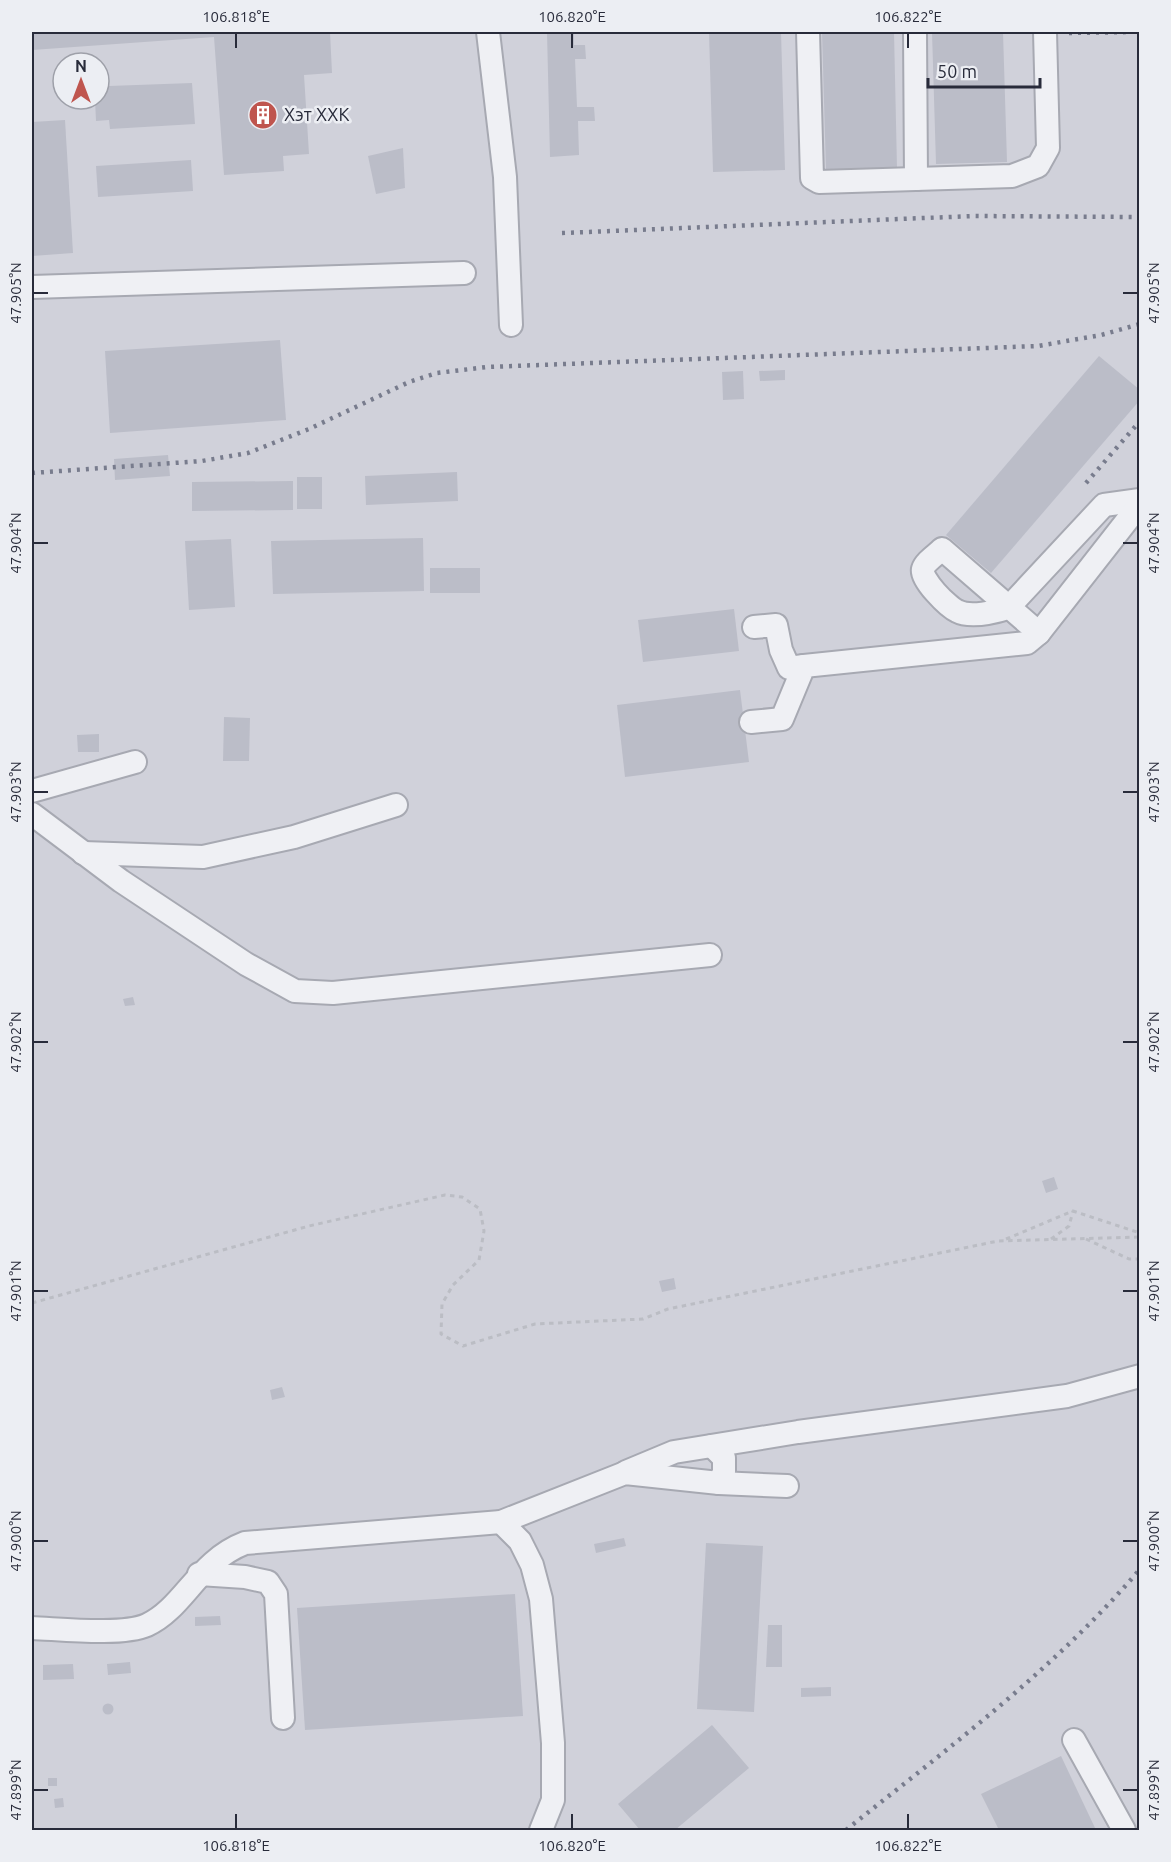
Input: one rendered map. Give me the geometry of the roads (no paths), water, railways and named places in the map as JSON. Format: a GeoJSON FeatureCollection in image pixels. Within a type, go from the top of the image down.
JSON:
{"type":"FeatureCollection","features":[{"type":"Feature","properties":{"kind":"lane"},"geometry":{"type":"LineString","coordinates":[[488,32],[505,177],[512,325]]}},
{"type":"Feature","properties":{"kind":"lane"},"geometry":{"type":"LineString","coordinates":[[808,32],[812,178],[819,182],[1012,176],[1038,166],[1048,148],[1045,32]]}},
{"type":"Feature","properties":{"kind":"lane"},"geometry":{"type":"LineString","coordinates":[[915,32],[916,179]]}},
{"type":"Feature","properties":{"kind":"lane"},"geometry":{"type":"LineString","coordinates":[[32,287],[464,273]]}},
{"type":"Feature","properties":{"kind":"lane"},"geometry":{"type":"LineString","coordinates":[[1039,633],[1008,608],[1104,505],[1140,502]]}},
{"type":"Feature","properties":{"kind":"lane"},"geometry":{"type":"LineString","coordinates":[[754,627],[776,625],[781,650],[789,668],[1027,643],[1039,633],[1140,502]]}},
{"type":"Feature","properties":{"kind":"lane"},"geometry":{"type":"LineString","coordinates":[[751,722],[782,719],[804,666]]}},
{"type":"Feature","properties":{"kind":"lane"},"geometry":{"type":"LineString","coordinates":[[32,791],[135,762]]}},
{"type":"Feature","properties":{"kind":"lane"},"geometry":{"type":"LineString","coordinates":[[83,853],[203,857],[294,837],[396,805]]}},
{"type":"Feature","properties":{"kind":"lane"},"geometry":{"type":"LineString","coordinates":[[32,814],[121,881],[246,964],[296,991],[333,993],[710,955]]}},
{"type":"Feature","properties":{"kind":"lane"},"geometry":{"type":"LineString","coordinates":[[32,1628],[124,1630],[146,1626],[163,1616],[199,1574],[228,1550],[245,1543],[501,1522],[674,1452],[1067,1396],[1140,1376]]}},
{"type":"Feature","properties":{"kind":"lane"},"geometry":{"type":"LineString","coordinates":[[712,1446],[724,1458],[724,1472],[719,1483]]}},
{"type":"Feature","properties":{"kind":"lane"},"geometry":{"type":"LineString","coordinates":[[625,1473],[719,1483],[787,1486]]}},
{"type":"Feature","properties":{"kind":"lane"},"geometry":{"type":"LineString","coordinates":[[501,1522],[524,1549],[532,1565],[541,1599],[553,1766],[553,1800],[541,1830]]}},
{"type":"Feature","properties":{"kind":"lane"},"geometry":{"type":"LineString","coordinates":[[199,1574],[245,1577],[268,1582],[276,1594],[283,1718]]}},
{"type":"Feature","properties":{"kind":"lane"},"geometry":{"type":"LineString","coordinates":[[1074,1740],[1124,1830]]}},
{"type":"Feature","properties":{"kind":"railway"},"geometry":{"type":"LineString","coordinates":[[1069,33],[1132,32]]}},
{"type":"Feature","properties":{"kind":"railway"},"geometry":{"type":"LineString","coordinates":[[562,233],[973,216],[1140,217]]}},
{"type":"Feature","properties":{"kind":"railway"},"geometry":{"type":"LineString","coordinates":[[32,473],[202,461],[248,453],[309,429],[409,382],[437,373],[487,367],[1038,346],[1101,335],[1140,324]]}},
{"type":"Feature","properties":{"kind":"railway"},"geometry":{"type":"LineString","coordinates":[[1086,483],[1140,421]]}},
{"type":"Feature","properties":{"kind":"railway"},"geometry":{"type":"LineString","coordinates":[[846,1830],[1037,1674],[1073,1640],[1140,1569]]}},
{"type":"Feature","properties":{"kind":"place","name":"Хэт ХХК"},"geometry":{"type":"Point","coordinates":[263,115]}}]}
